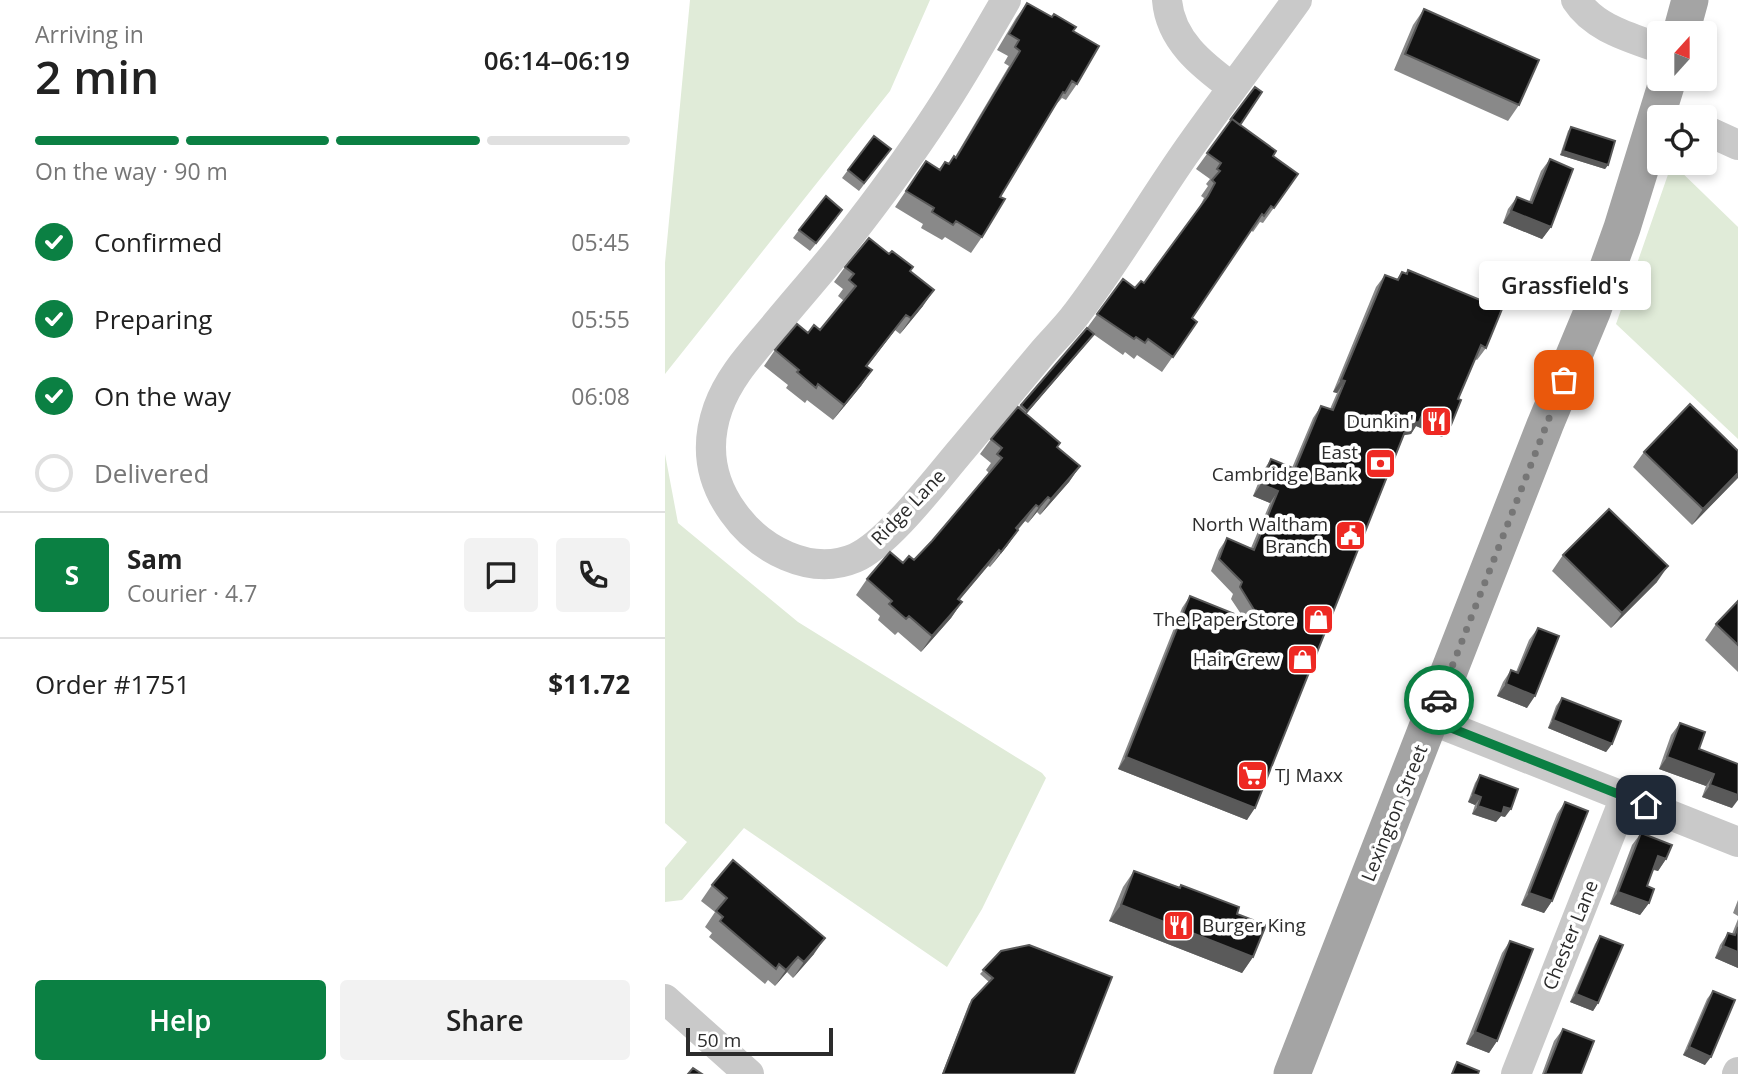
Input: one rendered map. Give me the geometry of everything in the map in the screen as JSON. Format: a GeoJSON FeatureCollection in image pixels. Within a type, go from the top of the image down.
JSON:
{"type":"FeatureCollection","features":[{"type":"Feature","properties":{"kind":"main road"},"geometry":{"type":"LineString","coordinates":[[1685,21],[1691,0]]}},
{"type":"Feature","properties":{"kind":"main road","name":"Lexington Street"},"geometry":{"type":"LineString","coordinates":[[1292,1074],[1545,425],[1592,312],[1666,103]]}},
{"type":"Feature","properties":{"kind":"street","name":"Ridge Lane"},"geometry":{"type":"LineString","coordinates":[[1006,0],[939,112],[911,152],[836,253],[747,358],[718,407],[710,438],[712,467],[720,492],[735,516],[753,534],[773,550],[791,558],[835,563],[856,558],[875,544],[919,500],[1074,317],[1126,246],[1181,159],[1297,0]]}},
{"type":"Feature","properties":{"kind":"street"},"geometry":{"type":"LineString","coordinates":[[1167,0],[1174,28],[1187,50],[1208,70],[1232,87]]}},
{"type":"Feature","properties":{"kind":"street"},"geometry":{"type":"LineString","coordinates":[[1576,0],[1594,21],[1647,44]]}},
{"type":"Feature","properties":{"kind":"street"},"geometry":{"type":"LineString","coordinates":[[1717,135],[1738,145]]}},
{"type":"Feature","properties":{"kind":"street"},"geometry":{"type":"LineString","coordinates":[[1431,720],[1738,842]]}},
{"type":"Feature","properties":{"kind":"street","name":"Chester Lane"},"geometry":{"type":"LineString","coordinates":[[1516,1074],[1625,797]]}},
{"type":"Feature","properties":{"kind":"street"},"geometry":{"type":"LineString","coordinates":[[665,999],[750,1074]]}},
{"type":"Feature","properties":{"kind":"green space"},"geometry":{"type":"Polygon","coordinates":[[[690,0],[930,0],[890,91],[665,374],[665,263],[690,0]]]}},
{"type":"Feature","properties":{"kind":"green space"},"geometry":{"type":"Polygon","coordinates":[[[1668,175],[1684,175],[1738,227],[1738,439],[1616,324],[1668,175]]]}},
{"type":"Feature","properties":{"kind":"green space"},"geometry":{"type":"Polygon","coordinates":[[[665,454],[678,523],[798,622],[1042,773],[1046,778],[982,909],[947,967],[744,828],[682,900],[665,902],[665,868],[687,842],[665,823],[665,454]]]}},
{"type":"Feature","properties":{"kind":"building"},"geometry":{"type":"Polygon","coordinates":[[[1027,3],[1076,27],[1073,31],[1099,46],[1077,84],[1072,81],[1065,93],[1063,92],[1000,197],[1005,199],[982,237],[956,221],[953,225],[932,212],[934,208],[906,191],[926,161],[940,170],[945,162],[949,164],[954,156],[956,158],[1020,51],[1015,47],[1019,40],[1009,34],[1027,3]]]}},
{"type":"Feature","properties":{"kind":"building"},"geometry":{"type":"Polygon","coordinates":[[[1424,9],[1539,60],[1519,105],[1405,54],[1424,9]]]}},
{"type":"Feature","properties":{"kind":"building"},"geometry":{"type":"Polygon","coordinates":[[[1255,87],[1262,92],[1240,125],[1230,120],[1255,87]]]}},
{"type":"Feature","properties":{"kind":"building"},"geometry":{"type":"Polygon","coordinates":[[[1232,119],[1276,151],[1273,156],[1298,174],[1274,208],[1271,206],[1264,216],[1262,214],[1192,318],[1197,322],[1173,357],[1148,339],[1145,343],[1136,337],[1134,339],[1097,314],[1123,279],[1135,288],[1141,281],[1144,283],[1208,196],[1215,183],[1212,180],[1220,171],[1217,169],[1221,163],[1207,153],[1232,119]]]}},
{"type":"Feature","properties":{"kind":"building"},"geometry":{"type":"Polygon","coordinates":[[[1571,127],[1615,141],[1608,165],[1563,151],[1571,127]]]}},
{"type":"Feature","properties":{"kind":"building"},"geometry":{"type":"Polygon","coordinates":[[[874,136],[891,149],[864,183],[848,170],[874,136]]]}},
{"type":"Feature","properties":{"kind":"building"},"geometry":{"type":"Polygon","coordinates":[[[1550,159],[1573,169],[1551,227],[1511,211],[1517,197],[1532,203],[1550,159]]]}},
{"type":"Feature","properties":{"kind":"building"},"geometry":{"type":"Polygon","coordinates":[[[826,196],[842,210],[816,243],[799,230],[826,196]]]}},
{"type":"Feature","properties":{"kind":"building"},"geometry":{"type":"Polygon","coordinates":[[[869,238],[889,254],[892,251],[913,267],[910,271],[934,290],[911,318],[906,315],[866,366],[872,370],[844,405],[818,384],[816,388],[775,350],[797,324],[808,333],[814,325],[820,330],[856,286],[849,280],[854,274],[845,267],[869,238]]]}},
{"type":"Feature","properties":{"kind":"building"},"geometry":{"type":"Polygon","coordinates":[[[1408,270],[1502,309],[1486,348],[1481,345],[1458,399],[1461,400],[1451,425],[1423,413],[1419,422],[1408,424],[1255,808],[1126,757],[1190,596],[1264,626],[1240,587],[1242,582],[1219,559],[1227,538],[1254,550],[1278,491],[1261,484],[1271,459],[1295,469],[1321,406],[1333,410],[1345,381],[1341,380],[1385,275],[1398,280],[1402,272],[1407,274],[1408,270]]]}},
{"type":"Feature","properties":{"kind":"building"},"geometry":{"type":"Polygon","coordinates":[[[1087,328],[1094,334],[1027,411],[1021,405],[1087,328]]]}},
{"type":"Feature","properties":{"kind":"building"},"geometry":{"type":"Polygon","coordinates":[[[1690,404],[1738,451],[1738,473],[1703,509],[1644,452],[1690,404]]]}},
{"type":"Feature","properties":{"kind":"building"},"geometry":{"type":"Polygon","coordinates":[[[1018,407],[1060,443],[1057,447],[1080,466],[1051,499],[1048,497],[1039,507],[1036,505],[1016,528],[1018,530],[1001,552],[999,550],[958,599],[962,602],[932,636],[909,616],[906,619],[889,604],[892,601],[867,579],[890,552],[903,563],[909,556],[914,560],[932,541],[1002,458],[997,454],[1002,448],[991,439],[1018,407]]]}},
{"type":"Feature","properties":{"kind":"building"},"geometry":{"type":"Polygon","coordinates":[[[1609,509],[1668,566],[1622,613],[1563,555],[1609,509]]]}},
{"type":"Feature","properties":{"kind":"building"},"geometry":{"type":"Polygon","coordinates":[[[1738,601],[1738,645],[1716,624],[1738,601]]]}},
{"type":"Feature","properties":{"kind":"building"},"geometry":{"type":"Polygon","coordinates":[[[1538,628],[1559,636],[1535,696],[1506,684],[1511,670],[1518,673],[1538,628]]]}},
{"type":"Feature","properties":{"kind":"building"},"geometry":{"type":"Polygon","coordinates":[[[1562,698],[1621,721],[1612,744],[1553,720],[1562,698]]]}},
{"type":"Feature","properties":{"kind":"building"},"geometry":{"type":"Polygon","coordinates":[[[1680,723],[1705,732],[1699,749],[1738,764],[1738,795],[1710,785],[1714,774],[1667,757],[1680,723]]]}},
{"type":"Feature","properties":{"kind":"building"},"geometry":{"type":"Polygon","coordinates":[[[1480,775],[1518,789],[1511,809],[1504,807],[1502,814],[1478,806],[1481,797],[1473,794],[1480,775]]]}},
{"type":"Feature","properties":{"kind":"building"},"geometry":{"type":"Polygon","coordinates":[[[1565,802],[1588,811],[1552,901],[1529,893],[1565,802]]]}},
{"type":"Feature","properties":{"kind":"building"},"geometry":{"type":"Polygon","coordinates":[[[1641,833],[1672,845],[1666,859],[1658,856],[1647,886],[1654,889],[1649,903],[1618,892],[1641,833]]]}},
{"type":"Feature","properties":{"kind":"building"},"geometry":{"type":"Polygon","coordinates":[[[733,860],[825,938],[804,962],[798,957],[786,970],[779,964],[776,969],[720,921],[723,917],[716,911],[727,898],[712,885],[733,860]]]}},
{"type":"Feature","properties":{"kind":"building"},"geometry":{"type":"Polygon","coordinates":[[[1134,871],[1239,907],[1237,914],[1266,925],[1253,957],[1121,905],[1134,871]]]}},
{"type":"Feature","properties":{"kind":"building"},"geometry":{"type":"Polygon","coordinates":[[[1738,927],[1738,952],[1723,946],[1728,933],[1735,935],[1738,927]]]}},
{"type":"Feature","properties":{"kind":"building"},"geometry":{"type":"Polygon","coordinates":[[[1600,936],[1623,945],[1598,1003],[1576,994],[1600,936]]]}},
{"type":"Feature","properties":{"kind":"building"},"geometry":{"type":"Polygon","coordinates":[[[1510,941],[1533,949],[1497,1041],[1475,1032],[1510,941]]]}},
{"type":"Feature","properties":{"kind":"building"},"geometry":{"type":"Polygon","coordinates":[[[1029,945],[1112,977],[1074,1074],[943,1074],[972,1000],[993,978],[983,970],[1001,951],[1029,945]]]}},
{"type":"Feature","properties":{"kind":"building"},"geometry":{"type":"Polygon","coordinates":[[[1713,991],[1735,1000],[1711,1057],[1689,1047],[1713,991]]]}},
{"type":"Feature","properties":{"kind":"building"},"geometry":{"type":"Polygon","coordinates":[[[1563,1029],[1594,1041],[1581,1074],[1545,1074],[1563,1029]]]}},
{"type":"Feature","properties":{"kind":"building"},"geometry":{"type":"Polygon","coordinates":[[[1457,1062],[1479,1071],[1478,1074],[1452,1074],[1457,1062]]]}},
{"type":"Feature","properties":{"kind":"building"},"geometry":{"type":"Polygon","coordinates":[[[693,1068],[702,1074],[688,1074],[693,1068]]]}},
{"type":"Feature","properties":{"kind":"way so far"},"geometry":{"type":"LineString","coordinates":[[1439,700],[1564,380]]}},
{"type":"Feature","properties":{"kind":"place","name":"Grassfield's"},"geometry":{"type":"Point","coordinates":[1564,380]}},
{"type":"Feature","properties":{"kind":"place","name":"Dunkin'"},"geometry":{"type":"Point","coordinates":[1437,421]}},
{"type":"Feature","properties":{"kind":"place","name":"East Cambridge Bank"},"geometry":{"type":"Point","coordinates":[1381,463]}},
{"type":"Feature","properties":{"kind":"place","name":"North Waltham Branch"},"geometry":{"type":"Point","coordinates":[1351,535]}},
{"type":"Feature","properties":{"kind":"place","name":"The Paper Store"},"geometry":{"type":"Point","coordinates":[1318,619]}},
{"type":"Feature","properties":{"kind":"place","name":"Hair Crew"},"geometry":{"type":"Point","coordinates":[1303,659]}},
{"type":"Feature","properties":{"kind":"place","name":"TJ Maxx"},"geometry":{"type":"Point","coordinates":[1252,775]}},
{"type":"Feature","properties":{"kind":"place","name":"Burger King"},"geometry":{"type":"Point","coordinates":[1179,925]}},
{"type":"Feature","properties":{"kind":"route"},"geometry":{"type":"LineString","coordinates":[[1439,700],[1431,720],[1646,805]]}}]}
